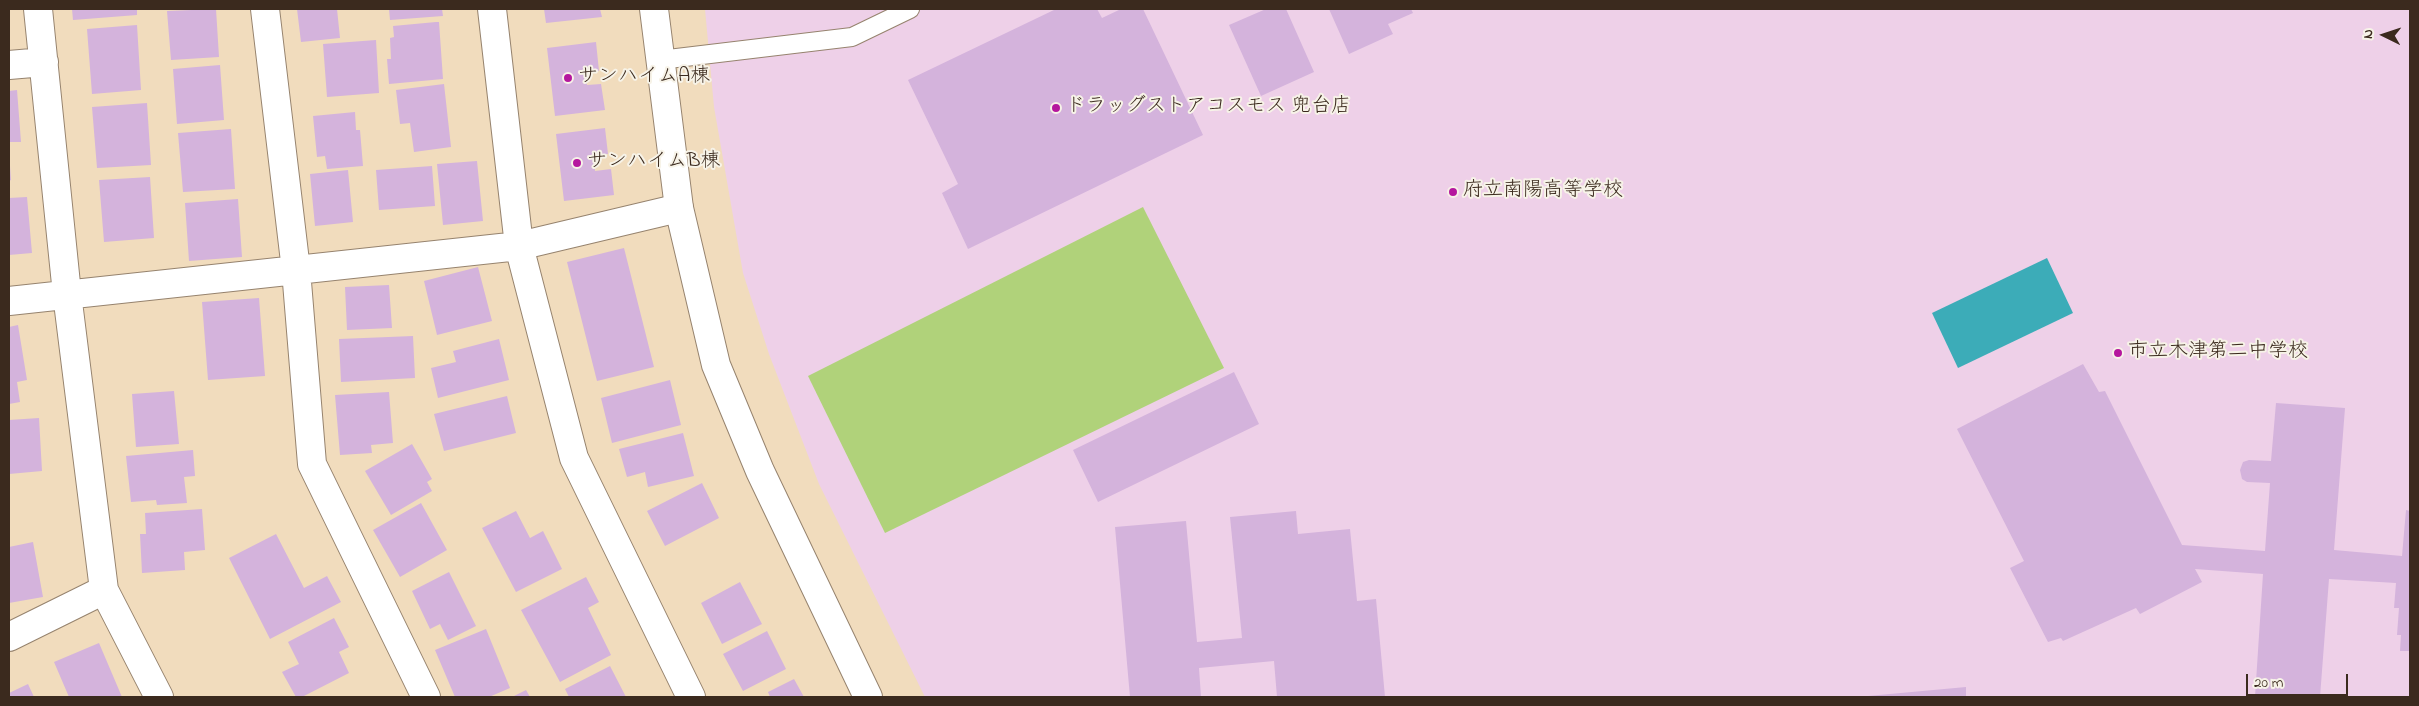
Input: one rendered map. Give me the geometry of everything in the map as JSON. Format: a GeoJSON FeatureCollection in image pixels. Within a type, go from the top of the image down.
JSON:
{"type":"FeatureCollection","features":[{"type":"Feature","properties":{"kind":"street"},"geometry":{"type":"LineString","coordinates":[[38,9],[67,294],[104,590],[159,697]]}},
{"type":"Feature","properties":{"kind":"street"},"geometry":{"type":"LineString","coordinates":[[265,9],[296,270],[312,464],[426,697]]}},
{"type":"Feature","properties":{"kind":"street"},"geometry":{"type":"LineString","coordinates":[[492,9],[519,246],[574,458],[691,697]]}},
{"type":"Feature","properties":{"kind":"street"},"geometry":{"type":"LineString","coordinates":[[654,9],[678,208],[716,365],[760,471],[868,697]]}},
{"type":"Feature","properties":{"kind":"street"},"geometry":{"type":"LineString","coordinates":[[9,65],[44,62]]}},
{"type":"Feature","properties":{"kind":"street"},"geometry":{"type":"LineString","coordinates":[[9,301],[519,246],[678,208]]}},
{"type":"Feature","properties":{"kind":"street"},"geometry":{"type":"LineString","coordinates":[[9,637],[104,590]]}},
{"type":"Feature","properties":{"kind":"lane"},"geometry":{"type":"LineString","coordinates":[[660,60],[852,37],[910,9]]}},
{"type":"Feature","properties":{"kind":"shaded area"},"geometry":{"type":"Polygon","coordinates":[[[705,9],[2410,9],[2410,697],[925,697],[819,484],[769,354],[743,273],[714,107],[705,9]]]}},
{"type":"Feature","properties":{"kind":"green space"},"geometry":{"type":"Polygon","coordinates":[[[1143,207],[1224,368],[885,533],[808,376],[1143,207]]]}},
{"type":"Feature","properties":{"kind":"water"},"geometry":{"type":"Polygon","coordinates":[[[2047,258],[2073,313],[1958,368],[1932,313],[2047,258]]]}},
{"type":"Feature","properties":{"kind":"building"},"geometry":{"type":"Polygon","coordinates":[[[72,9],[137,9],[137,15],[73,20],[72,9]]]}},
{"type":"Feature","properties":{"kind":"building"},"geometry":{"type":"Polygon","coordinates":[[[216,9],[219,57],[171,60],[167,11],[216,9]]]}},
{"type":"Feature","properties":{"kind":"building"},"geometry":{"type":"Polygon","coordinates":[[[297,9],[337,9],[340,38],[301,42],[297,9]]]}},
{"type":"Feature","properties":{"kind":"building"},"geometry":{"type":"Polygon","coordinates":[[[389,9],[442,9],[443,16],[390,20],[389,9]]]}},
{"type":"Feature","properties":{"kind":"building"},"geometry":{"type":"Polygon","coordinates":[[[544,9],[600,9],[602,17],[546,23],[544,9]]]}},
{"type":"Feature","properties":{"kind":"building","name":"ドラッグストアコスモス 兜台店"},"geometry":{"type":"Polygon","coordinates":[[[1056,9],[1097,9],[1102,18],[1121,9],[1143,9],[1203,135],[968,249],[942,193],[958,184],[908,80],[1056,9]]]}},
{"type":"Feature","properties":{"kind":"building"},"geometry":{"type":"Polygon","coordinates":[[[1266,9],[1286,9],[1314,72],[1261,96],[1229,25],[1266,9]]]}},
{"type":"Feature","properties":{"kind":"building"},"geometry":{"type":"Polygon","coordinates":[[[1329,9],[1411,9],[1413,13],[1388,24],[1393,34],[1349,54],[1329,9]]]}},
{"type":"Feature","properties":{"kind":"building"},"geometry":{"type":"Polygon","coordinates":[[[439,22],[443,79],[389,84],[387,59],[391,59],[390,38],[394,37],[393,26],[439,22]]]}},
{"type":"Feature","properties":{"kind":"building"},"geometry":{"type":"Polygon","coordinates":[[[137,25],[141,90],[92,94],[87,29],[137,25]]]}},
{"type":"Feature","properties":{"kind":"building"},"geometry":{"type":"Polygon","coordinates":[[[376,40],[379,93],[327,97],[323,44],[376,40]]]}},
{"type":"Feature","properties":{"kind":"building","name":"サンハイムA棟"},"geometry":{"type":"Polygon","coordinates":[[[596,42],[599,71],[586,72],[587,85],[601,84],[605,110],[555,116],[547,48],[596,42]]]}},
{"type":"Feature","properties":{"kind":"building"},"geometry":{"type":"Polygon","coordinates":[[[220,65],[224,120],[177,124],[173,69],[220,65]]]}},
{"type":"Feature","properties":{"kind":"building"},"geometry":{"type":"Polygon","coordinates":[[[444,84],[451,147],[414,152],[410,123],[400,124],[396,90],[444,84]]]}},
{"type":"Feature","properties":{"kind":"building"},"geometry":{"type":"Polygon","coordinates":[[[17,90],[21,142],[9,142],[9,91],[17,90]]]}},
{"type":"Feature","properties":{"kind":"building"},"geometry":{"type":"Polygon","coordinates":[[[147,103],[151,165],[97,168],[92,107],[147,103]]]}},
{"type":"Feature","properties":{"kind":"building"},"geometry":{"type":"Polygon","coordinates":[[[355,112],[356,130],[360,130],[363,166],[327,169],[325,156],[317,157],[313,116],[355,112]]]}},
{"type":"Feature","properties":{"kind":"building","name":"サンハイムB棟"},"geometry":{"type":"Polygon","coordinates":[[[605,128],[608,154],[594,156],[595,171],[611,169],[614,195],[564,201],[556,134],[605,128]]]}},
{"type":"Feature","properties":{"kind":"building"},"geometry":{"type":"Polygon","coordinates":[[[231,129],[235,189],[183,192],[178,133],[231,129]]]}},
{"type":"Feature","properties":{"kind":"building"},"geometry":{"type":"Polygon","coordinates":[[[477,161],[483,221],[443,225],[437,164],[477,161]]]}},
{"type":"Feature","properties":{"kind":"building"},"geometry":{"type":"Polygon","coordinates":[[[9,166],[11,180],[9,181],[9,166]]]}},
{"type":"Feature","properties":{"kind":"building"},"geometry":{"type":"Polygon","coordinates":[[[432,166],[435,206],[379,210],[376,170],[432,166]]]}},
{"type":"Feature","properties":{"kind":"building"},"geometry":{"type":"Polygon","coordinates":[[[348,170],[353,222],[315,226],[310,174],[348,170]]]}},
{"type":"Feature","properties":{"kind":"building"},"geometry":{"type":"Polygon","coordinates":[[[150,177],[154,238],[104,242],[99,180],[150,177]]]}},
{"type":"Feature","properties":{"kind":"building"},"geometry":{"type":"Polygon","coordinates":[[[27,197],[32,253],[9,255],[9,198],[27,197]]]}},
{"type":"Feature","properties":{"kind":"building"},"geometry":{"type":"Polygon","coordinates":[[[238,199],[242,257],[189,261],[185,203],[238,199]]]}},
{"type":"Feature","properties":{"kind":"building"},"geometry":{"type":"Polygon","coordinates":[[[624,248],[654,367],[597,381],[567,262],[624,248]]]}},
{"type":"Feature","properties":{"kind":"building"},"geometry":{"type":"Polygon","coordinates":[[[478,267],[492,321],[437,335],[424,281],[478,267]]]}},
{"type":"Feature","properties":{"kind":"building"},"geometry":{"type":"Polygon","coordinates":[[[389,285],[392,328],[347,330],[345,287],[389,285]]]}},
{"type":"Feature","properties":{"kind":"building"},"geometry":{"type":"Polygon","coordinates":[[[259,298],[265,376],[208,380],[202,302],[259,298]]]}},
{"type":"Feature","properties":{"kind":"building"},"geometry":{"type":"Polygon","coordinates":[[[18,325],[27,380],[17,382],[20,402],[9,404],[9,327],[18,325]]]}},
{"type":"Feature","properties":{"kind":"building"},"geometry":{"type":"Polygon","coordinates":[[[413,336],[415,378],[341,382],[339,339],[413,336]]]}},
{"type":"Feature","properties":{"kind":"building"},"geometry":{"type":"Polygon","coordinates":[[[499,339],[509,380],[438,398],[431,368],[456,362],[453,351],[499,339]]]}},
{"type":"Feature","properties":{"kind":"building"},"geometry":{"type":"Polygon","coordinates":[[[2083,364],[2099,392],[2105,391],[2182,545],[2265,551],[2270,483],[2247,482],[2242,479],[2240,470],[2243,462],[2249,460],[2271,461],[2276,403],[2345,408],[2334,550],[2402,556],[2406,510],[2410,511],[2410,651],[2400,651],[2401,635],[2397,635],[2399,608],[2394,608],[2396,583],[2329,579],[2320,697],[2255,697],[2263,574],[2195,569],[2202,582],[2140,614],[2136,608],[2063,641],[2061,638],[2048,642],[2010,568],[2024,561],[1957,429],[2083,364]]]}},
{"type":"Feature","properties":{"kind":"building"},"geometry":{"type":"Polygon","coordinates":[[[1234,372],[1259,424],[1098,502],[1073,450],[1234,372]]]}},
{"type":"Feature","properties":{"kind":"building"},"geometry":{"type":"Polygon","coordinates":[[[670,380],[681,425],[612,443],[601,398],[670,380]]]}},
{"type":"Feature","properties":{"kind":"building"},"geometry":{"type":"Polygon","coordinates":[[[174,391],[179,444],[136,447],[132,394],[174,391]]]}},
{"type":"Feature","properties":{"kind":"building"},"geometry":{"type":"Polygon","coordinates":[[[389,392],[393,443],[371,445],[372,453],[340,455],[335,395],[389,392]]]}},
{"type":"Feature","properties":{"kind":"building"},"geometry":{"type":"Polygon","coordinates":[[[507,396],[516,433],[444,451],[434,414],[507,396]]]}},
{"type":"Feature","properties":{"kind":"building"},"geometry":{"type":"Polygon","coordinates":[[[39,418],[42,471],[9,474],[9,420],[39,418]]]}},
{"type":"Feature","properties":{"kind":"building"},"geometry":{"type":"Polygon","coordinates":[[[683,433],[694,476],[648,487],[645,472],[627,477],[619,449],[683,433]]]}},
{"type":"Feature","properties":{"kind":"building"},"geometry":{"type":"Polygon","coordinates":[[[412,444],[432,479],[427,482],[432,491],[391,515],[365,471],[412,444]]]}},
{"type":"Feature","properties":{"kind":"building"},"geometry":{"type":"Polygon","coordinates":[[[193,450],[195,476],[184,477],[187,503],[157,505],[156,500],[131,502],[126,456],[193,450]]]}},
{"type":"Feature","properties":{"kind":"building"},"geometry":{"type":"Polygon","coordinates":[[[702,483],[719,518],[665,546],[647,511],[702,483]]]}},
{"type":"Feature","properties":{"kind":"building"},"geometry":{"type":"Polygon","coordinates":[[[421,503],[447,550],[400,577],[373,530],[421,503]]]}},
{"type":"Feature","properties":{"kind":"building"},"geometry":{"type":"Polygon","coordinates":[[[202,509],[205,550],[184,552],[185,570],[142,573],[140,534],[146,534],[145,513],[202,509]]]}},
{"type":"Feature","properties":{"kind":"building"},"geometry":{"type":"Polygon","coordinates":[[[516,511],[530,538],[543,531],[562,569],[516,592],[482,528],[516,511]]]}},
{"type":"Feature","properties":{"kind":"building"},"geometry":{"type":"Polygon","coordinates":[[[1296,511],[1298,534],[1350,529],[1357,601],[1376,599],[1385,697],[1277,697],[1274,661],[1199,668],[1201,697],[1130,697],[1115,527],[1186,521],[1197,642],[1242,638],[1230,517],[1296,511]]]}},
{"type":"Feature","properties":{"kind":"building"},"geometry":{"type":"Polygon","coordinates":[[[276,534],[304,588],[327,576],[341,602],[270,639],[229,558],[276,534]]]}},
{"type":"Feature","properties":{"kind":"building"},"geometry":{"type":"Polygon","coordinates":[[[33,542],[43,597],[9,603],[9,547],[33,542]]]}},
{"type":"Feature","properties":{"kind":"building"},"geometry":{"type":"Polygon","coordinates":[[[449,572],[476,626],[448,640],[440,624],[430,629],[412,591],[449,572]]]}},
{"type":"Feature","properties":{"kind":"building"},"geometry":{"type":"Polygon","coordinates":[[[586,577],[599,602],[588,608],[611,655],[560,682],[521,610],[586,577]]]}},
{"type":"Feature","properties":{"kind":"building"},"geometry":{"type":"Polygon","coordinates":[[[740,582],[762,624],[722,644],[701,603],[740,582]]]}},
{"type":"Feature","properties":{"kind":"building"},"geometry":{"type":"Polygon","coordinates":[[[334,618],[349,647],[339,652],[349,673],[302,697],[296,697],[282,672],[299,664],[288,642],[334,618]]]}},
{"type":"Feature","properties":{"kind":"building"},"geometry":{"type":"Polygon","coordinates":[[[486,629],[510,688],[489,697],[455,697],[435,650],[486,629]]]}},
{"type":"Feature","properties":{"kind":"building"},"geometry":{"type":"Polygon","coordinates":[[[767,631],[786,669],[743,691],[723,654],[767,631]]]}},
{"type":"Feature","properties":{"kind":"building"},"geometry":{"type":"Polygon","coordinates":[[[99,643],[122,697],[69,697],[54,662],[99,643]]]}},
{"type":"Feature","properties":{"kind":"building"},"geometry":{"type":"Polygon","coordinates":[[[610,666],[626,697],[569,697],[565,689],[610,666]]]}},
{"type":"Feature","properties":{"kind":"building"},"geometry":{"type":"Polygon","coordinates":[[[794,679],[804,697],[770,697],[768,692],[794,679]]]}},
{"type":"Feature","properties":{"kind":"building"},"geometry":{"type":"Polygon","coordinates":[[[28,684],[34,697],[9,697],[9,693],[28,684]]]}},
{"type":"Feature","properties":{"kind":"building"},"geometry":{"type":"Polygon","coordinates":[[[1966,687],[1966,697],[1868,697],[1868,696],[1966,687]]]}},
{"type":"Feature","properties":{"kind":"building"},"geometry":{"type":"Polygon","coordinates":[[[526,690],[530,697],[512,697],[526,690]]]}},
{"type":"Feature","properties":{"kind":"place","name":"サンハイムA棟"},"geometry":{"type":"Point","coordinates":[568,78]}},
{"type":"Feature","properties":{"kind":"place","name":"ドラッグストアコスモス 兜台店"},"geometry":{"type":"Point","coordinates":[1056,108]}},
{"type":"Feature","properties":{"kind":"place","name":"サンハイムB棟"},"geometry":{"type":"Point","coordinates":[577,163]}},
{"type":"Feature","properties":{"kind":"place","name":"府立南陽高等学校"},"geometry":{"type":"Point","coordinates":[1453,192]}},
{"type":"Feature","properties":{"kind":"place","name":"市立木津第二中学校"},"geometry":{"type":"Point","coordinates":[2118,353]}}]}
